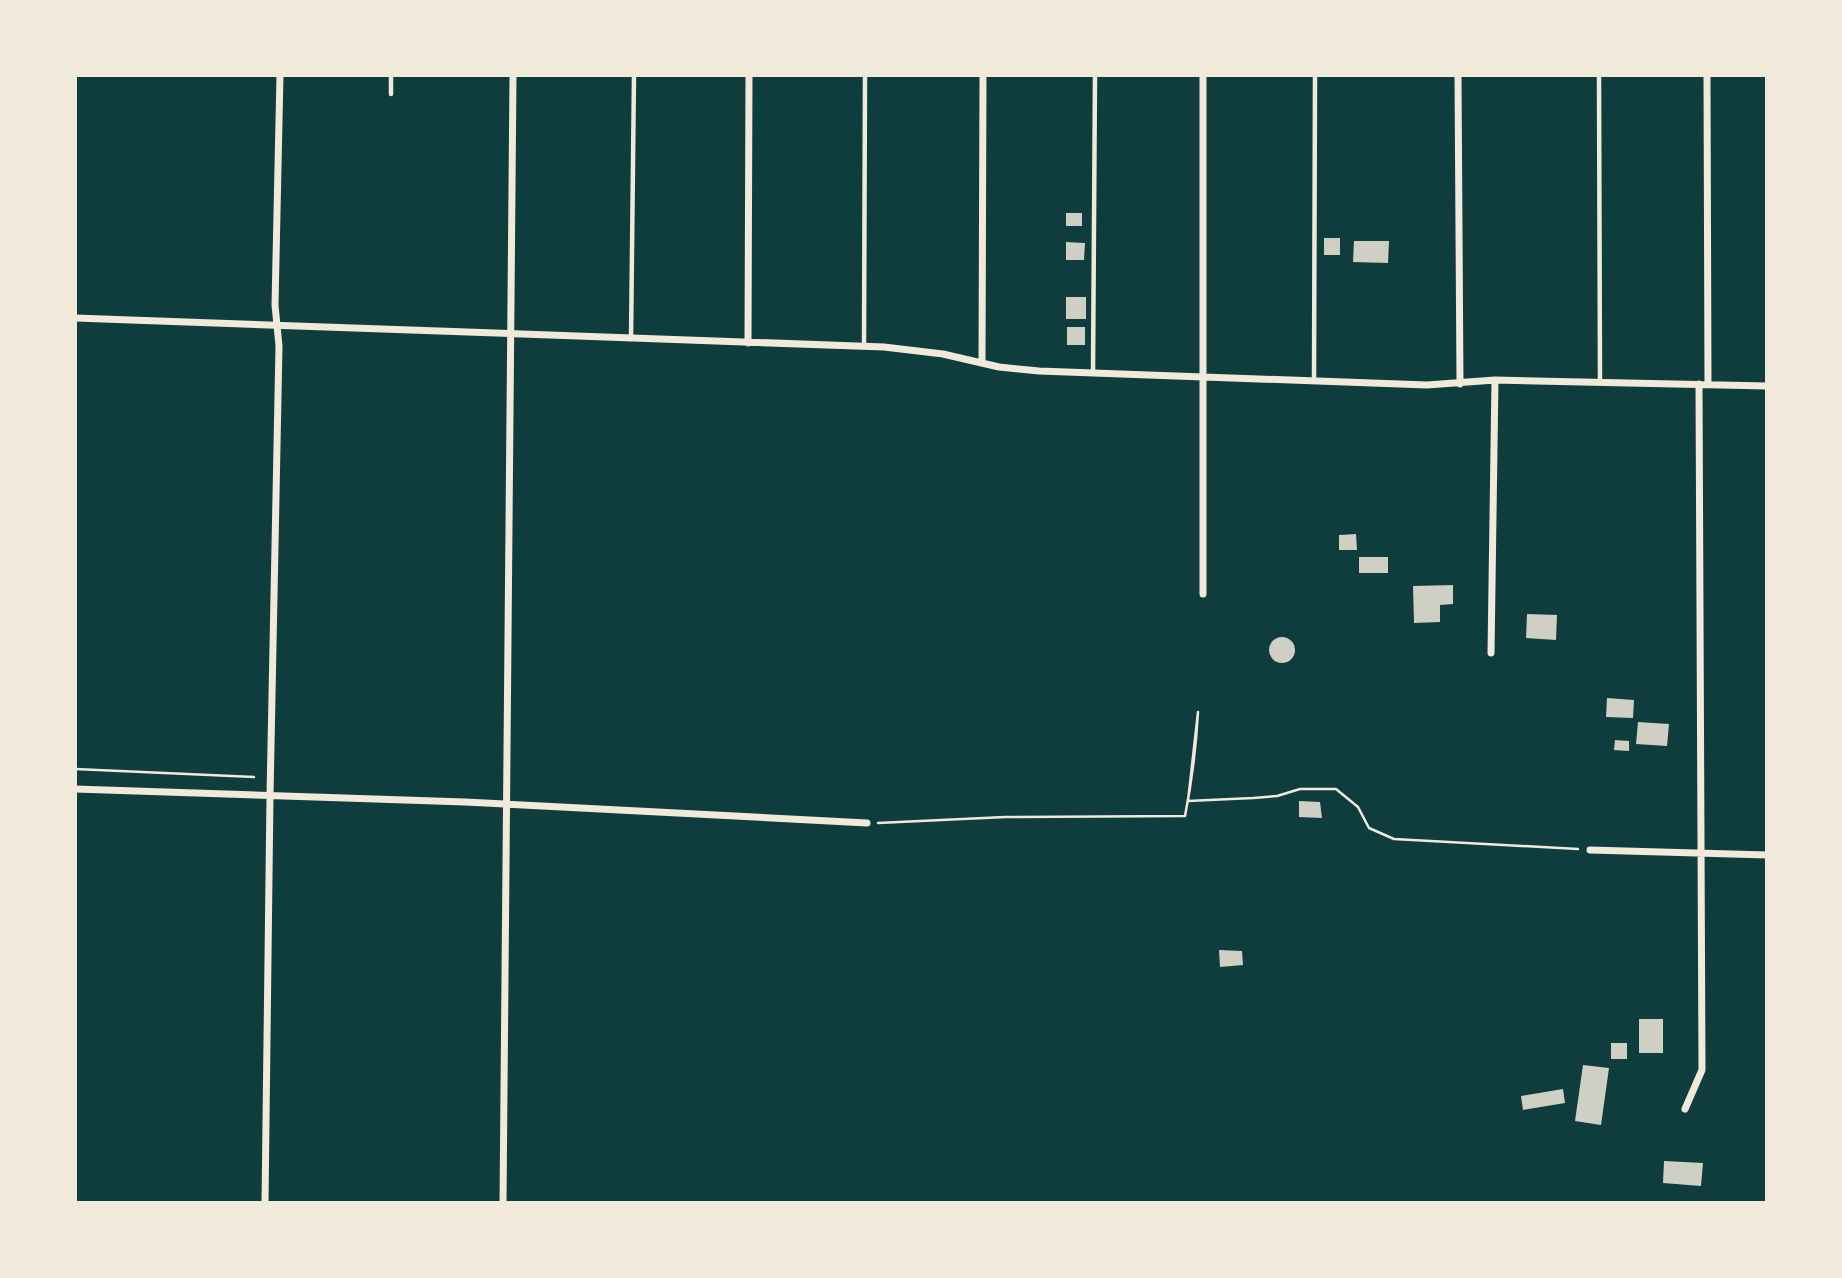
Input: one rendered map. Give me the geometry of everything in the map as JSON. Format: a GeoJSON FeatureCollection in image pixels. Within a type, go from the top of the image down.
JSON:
{"type":"FeatureCollection","features":[{"type":"Feature","properties":{"kind":"street"},"geometry":{"type":"LineString","coordinates":[[265,1203],[279,346],[275,304],[280,75]]}},
{"type":"Feature","properties":{"kind":"street"},"geometry":{"type":"LineString","coordinates":[[502,1203],[513,75]]}},
{"type":"Feature","properties":{"kind":"street"},"geometry":{"type":"LineString","coordinates":[[748,343],[749,75]]}},
{"type":"Feature","properties":{"kind":"street"},"geometry":{"type":"LineString","coordinates":[[982,363],[983,75]]}},
{"type":"Feature","properties":{"kind":"street"},"geometry":{"type":"LineString","coordinates":[[1203,75],[1203,594]]}},
{"type":"Feature","properties":{"kind":"street"},"geometry":{"type":"LineString","coordinates":[[1458,75],[1460,384]]}},
{"type":"Feature","properties":{"kind":"street"},"geometry":{"type":"LineString","coordinates":[[1707,75],[1708,384]]}},
{"type":"Feature","properties":{"kind":"street"},"geometry":{"type":"LineString","coordinates":[[75,318],[864,347],[943,354],[1017,369],[1093,374],[1427,385],[1495,380],[1767,386]]}},
{"type":"Feature","properties":{"kind":"street"},"geometry":{"type":"LineString","coordinates":[[1491,653],[1495,380]]}},
{"type":"Feature","properties":{"kind":"street"},"geometry":{"type":"LineString","coordinates":[[1685,1109],[1702,1070],[1699,384]]}},
{"type":"Feature","properties":{"kind":"street"},"geometry":{"type":"LineString","coordinates":[[75,789],[506,804],[867,823]]}},
{"type":"Feature","properties":{"kind":"street"},"geometry":{"type":"LineString","coordinates":[[1590,850],[1767,855]]}},
{"type":"Feature","properties":{"kind":"lane"},"geometry":{"type":"LineString","coordinates":[[391,75],[391,94]]}},
{"type":"Feature","properties":{"kind":"lane"},"geometry":{"type":"LineString","coordinates":[[631,339],[634,75]]}},
{"type":"Feature","properties":{"kind":"lane"},"geometry":{"type":"LineString","coordinates":[[864,347],[865,75]]}},
{"type":"Feature","properties":{"kind":"lane"},"geometry":{"type":"LineString","coordinates":[[1093,374],[1095,75]]}},
{"type":"Feature","properties":{"kind":"lane"},"geometry":{"type":"LineString","coordinates":[[1314,382],[1315,75]]}},
{"type":"Feature","properties":{"kind":"lane"},"geometry":{"type":"LineString","coordinates":[[1599,75],[1600,381]]}},
{"type":"Feature","properties":{"kind":"path"},"geometry":{"type":"LineString","coordinates":[[867,823],[1005,817],[1185,816],[1196,759],[1199,712],[1188,800]]}},
{"type":"Feature","properties":{"kind":"path"},"geometry":{"type":"LineString","coordinates":[[75,769],[254,776]]}},
{"type":"Feature","properties":{"kind":"path"},"geometry":{"type":"LineString","coordinates":[[1188,800],[1265,797],[1300,789],[1336,789],[1357,807],[1369,828],[1394,839],[1590,850]]}},
{"type":"Feature","properties":{"kind":"building"},"geometry":{"type":"Polygon","coordinates":[[[1066,213],[1082,213],[1082,226],[1066,226],[1066,213]]]}},
{"type":"Feature","properties":{"kind":"building"},"geometry":{"type":"Polygon","coordinates":[[[1324,238],[1340,238],[1340,255],[1324,255],[1324,238]]]}},
{"type":"Feature","properties":{"kind":"building"},"geometry":{"type":"Polygon","coordinates":[[[1354,241],[1389,241],[1388,263],[1353,262],[1354,241]]]}},
{"type":"Feature","properties":{"kind":"building"},"geometry":{"type":"Polygon","coordinates":[[[1066,242],[1085,243],[1084,260],[1066,260],[1066,242]]]}},
{"type":"Feature","properties":{"kind":"building"},"geometry":{"type":"Polygon","coordinates":[[[1066,297],[1086,297],[1086,319],[1066,319],[1066,297]]]}},
{"type":"Feature","properties":{"kind":"building"},"geometry":{"type":"Polygon","coordinates":[[[1067,327],[1085,327],[1085,345],[1067,345],[1067,327]]]}},
{"type":"Feature","properties":{"kind":"building"},"geometry":{"type":"Polygon","coordinates":[[[1356,534],[1357,550],[1339,550],[1339,535],[1356,534]]]}},
{"type":"Feature","properties":{"kind":"building"},"geometry":{"type":"Polygon","coordinates":[[[1359,557],[1388,557],[1388,573],[1359,573],[1359,557]]]}},
{"type":"Feature","properties":{"kind":"building"},"geometry":{"type":"Polygon","coordinates":[[[1453,585],[1453,604],[1440,605],[1440,622],[1414,623],[1413,586],[1453,585]]]}},
{"type":"Feature","properties":{"kind":"building"},"geometry":{"type":"Polygon","coordinates":[[[1527,614],[1557,615],[1556,640],[1526,638],[1527,614]]]}},
{"type":"Feature","properties":{"kind":"building"},"geometry":{"type":"Polygon","coordinates":[[[1282,637],[1291,641],[1295,650],[1291,659],[1282,663],[1273,659],[1269,650],[1273,641],[1282,637]]]}},
{"type":"Feature","properties":{"kind":"building"},"geometry":{"type":"Polygon","coordinates":[[[1607,698],[1634,700],[1633,718],[1606,717],[1607,698]]]}},
{"type":"Feature","properties":{"kind":"building"},"geometry":{"type":"Polygon","coordinates":[[[1638,722],[1669,724],[1667,746],[1636,744],[1638,722]]]}},
{"type":"Feature","properties":{"kind":"building"},"geometry":{"type":"Polygon","coordinates":[[[1615,740],[1629,741],[1629,751],[1614,750],[1615,740]]]}},
{"type":"Feature","properties":{"kind":"building"},"geometry":{"type":"Polygon","coordinates":[[[1299,801],[1320,802],[1322,818],[1299,817],[1299,801]]]}},
{"type":"Feature","properties":{"kind":"building"},"geometry":{"type":"Polygon","coordinates":[[[1219,950],[1242,951],[1243,965],[1220,967],[1219,950]]]}},
{"type":"Feature","properties":{"kind":"building"},"geometry":{"type":"Polygon","coordinates":[[[1639,1019],[1663,1019],[1663,1053],[1639,1053],[1639,1019]]]}},
{"type":"Feature","properties":{"kind":"building"},"geometry":{"type":"Polygon","coordinates":[[[1611,1043],[1627,1043],[1627,1059],[1611,1059],[1611,1043]]]}},
{"type":"Feature","properties":{"kind":"building"},"geometry":{"type":"Polygon","coordinates":[[[1583,1065],[1609,1068],[1601,1125],[1575,1121],[1583,1065]]]}},
{"type":"Feature","properties":{"kind":"building"},"geometry":{"type":"Polygon","coordinates":[[[1563,1089],[1565,1103],[1523,1110],[1521,1096],[1563,1089]]]}},
{"type":"Feature","properties":{"kind":"building"},"geometry":{"type":"Polygon","coordinates":[[[1664,1161],[1703,1163],[1701,1186],[1663,1183],[1664,1161]]]}}]}
